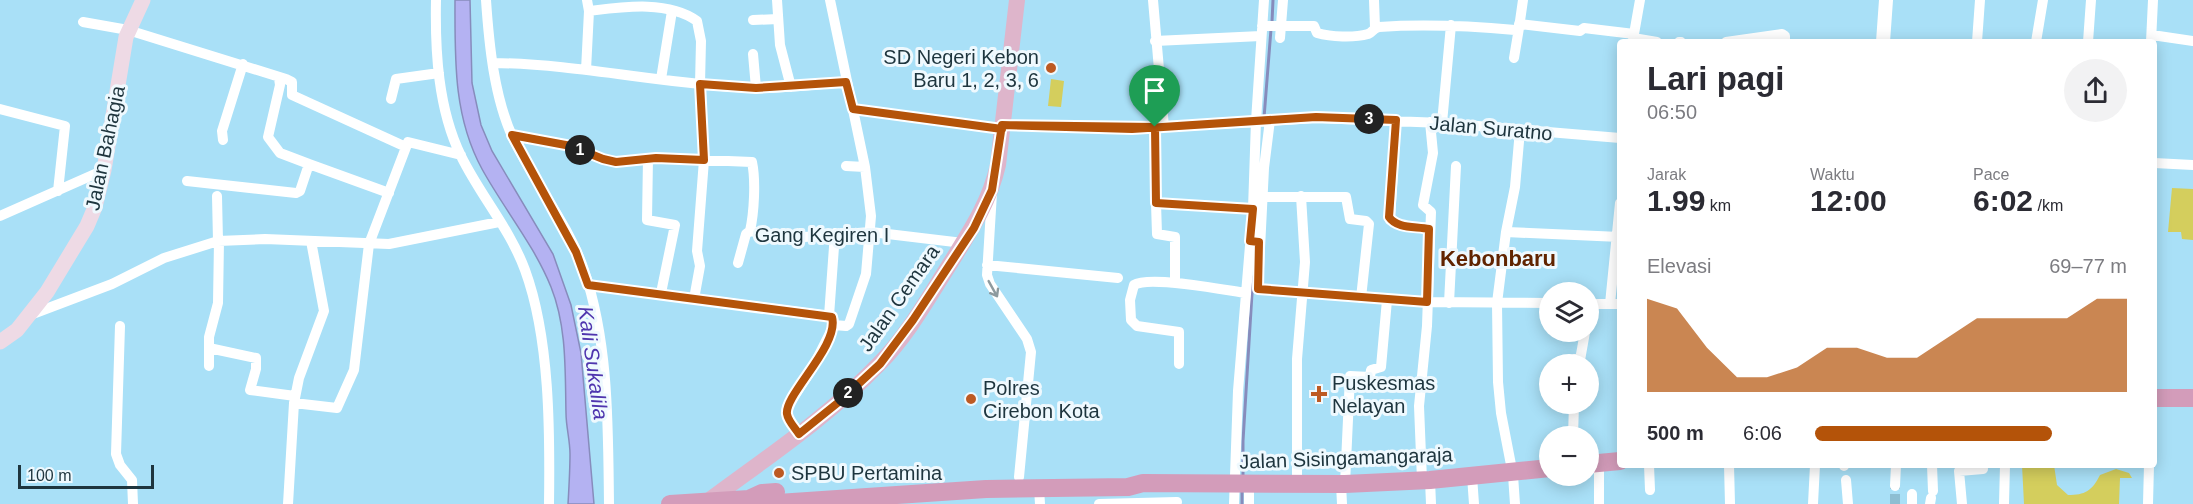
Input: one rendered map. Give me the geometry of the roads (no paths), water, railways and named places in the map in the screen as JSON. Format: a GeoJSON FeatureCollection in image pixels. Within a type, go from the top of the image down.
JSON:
{"type":"FeatureCollection","features":[{"type":"Feature","properties":{"kind":"highway"},"geometry":{"type":"LineString","coordinates":[[2157,398],[2193,398]]}},
{"type":"Feature","properties":{"kind":"highway"},"geometry":{"type":"LineString","coordinates":[[1599,463],[1617,461]]}},
{"type":"Feature","properties":{"kind":"highway","name":"Jalan Sisingamangaraja"},"geometry":{"type":"LineString","coordinates":[[670,504],[835,502],[986,494],[1111,499],[1128,487],[1143,483],[1343,484],[1473,477],[1539,469]]}},
{"type":"Feature","properties":{"kind":"highway","name":"Jalan Sisingamangaraja"},"geometry":{"type":"LineString","coordinates":[[755,503],[762,493],[1019,477],[1129,477],[1143,483]]}},
{"type":"Feature","properties":{"kind":"main road","name":"Jalan Bahagia"},"geometry":{"type":"LineString","coordinates":[[0,342],[17,330],[47,292],[87,226],[95,207],[104,170],[128,30],[143,0]]}},
{"type":"Feature","properties":{"kind":"main road","name":"Jalan Cemara"},"geometry":{"type":"LineString","coordinates":[[707,502],[799,434],[840,401],[880,364],[913,320],[977,221],[992,190],[1017,0]]}},
{"type":"Feature","properties":{"kind":"street"},"geometry":{"type":"LineString","coordinates":[[436,0],[439,73],[451,129],[461,155],[513,243],[525,270],[538,313],[550,457],[549,504]]}},
{"type":"Feature","properties":{"kind":"street"},"geometry":{"type":"LineString","coordinates":[[486,0],[494,63],[512,135],[573,246],[588,285],[600,350],[608,441],[609,504]]}},
{"type":"Feature","properties":{"kind":"street"},"geometry":{"type":"LineString","coordinates":[[777,0],[780,45],[791,87]]}},
{"type":"Feature","properties":{"kind":"street"},"geometry":{"type":"LineString","coordinates":[[588,285],[661,293],[832,320],[846,326],[849,324],[865,279],[871,232],[865,167],[853,109],[842,82],[824,0]]}},
{"type":"Feature","properties":{"kind":"street"},"geometry":{"type":"LineString","coordinates":[[830,0],[842,82]]}},
{"type":"Feature","properties":{"kind":"street"},"geometry":{"type":"LineString","coordinates":[[1153,0],[1160,127],[1156,233],[1175,237],[1175,283]]}},
{"type":"Feature","properties":{"kind":"street"},"geometry":{"type":"LineString","coordinates":[[1254,242],[1269,28],[1264,0]]}},
{"type":"Feature","properties":{"kind":"street"},"geometry":{"type":"LineString","coordinates":[[1269,28],[1283,0]]}},
{"type":"Feature","properties":{"kind":"street"},"geometry":{"type":"LineString","coordinates":[[1374,0],[1375,27]]}},
{"type":"Feature","properties":{"kind":"street"},"geometry":{"type":"LineString","coordinates":[[1514,58],[1522,0]]}},
{"type":"Feature","properties":{"kind":"street"},"geometry":{"type":"LineString","coordinates":[[1155,41],[1269,28],[1314,26],[1317,33],[1329,36],[1366,34],[1375,27],[1451,25],[1515,30],[1519,26],[1580,31],[1584,28],[1633,38],[1640,0]]}},
{"type":"Feature","properties":{"kind":"street"},"geometry":{"type":"LineString","coordinates":[[1883,39],[1886,0]]}},
{"type":"Feature","properties":{"kind":"street"},"geometry":{"type":"LineString","coordinates":[[1977,39],[1980,0]]}},
{"type":"Feature","properties":{"kind":"street"},"geometry":{"type":"LineString","coordinates":[[2036,39],[2043,0]]}},
{"type":"Feature","properties":{"kind":"street"},"geometry":{"type":"LineString","coordinates":[[2088,39],[2091,0]]}},
{"type":"Feature","properties":{"kind":"street"},"geometry":{"type":"LineString","coordinates":[[2151,39],[2153,0]]}},
{"type":"Feature","properties":{"kind":"street"},"geometry":{"type":"LineString","coordinates":[[586,70],[588,5],[672,11],[697,21],[701,41],[700,84],[704,160],[697,252],[700,266],[694,299]]}},
{"type":"Feature","properties":{"kind":"street"},"geometry":{"type":"LineString","coordinates":[[661,79],[672,11]]}},
{"type":"Feature","properties":{"kind":"street"},"geometry":{"type":"LineString","coordinates":[[753,20],[778,19]]}},
{"type":"Feature","properties":{"kind":"street"},"geometry":{"type":"LineString","coordinates":[[83,22],[128,30],[243,64],[292,82],[292,95],[406,147]]}},
{"type":"Feature","properties":{"kind":"street"},"geometry":{"type":"LineString","coordinates":[[1442,123],[1451,25]]}},
{"type":"Feature","properties":{"kind":"street"},"geometry":{"type":"LineString","coordinates":[[1269,28],[1280,38]]}},
{"type":"Feature","properties":{"kind":"street"},"geometry":{"type":"LineString","coordinates":[[1747,39],[1782,34],[1785,39]]}},
{"type":"Feature","properties":{"kind":"street"},"geometry":{"type":"LineString","coordinates":[[2157,39],[2193,41]]}},
{"type":"Feature","properties":{"kind":"street"},"geometry":{"type":"LineString","coordinates":[[753,54],[756,88]]}},
{"type":"Feature","properties":{"kind":"street"},"geometry":{"type":"LineString","coordinates":[[494,63],[756,88],[842,82]]}},
{"type":"Feature","properties":{"kind":"street"},"geometry":{"type":"LineString","coordinates":[[224,140],[222,131],[243,64]]}},
{"type":"Feature","properties":{"kind":"street"},"geometry":{"type":"LineString","coordinates":[[390,99],[396,79],[439,73]]}},
{"type":"Feature","properties":{"kind":"street"},"geometry":{"type":"LineString","coordinates":[[279,78],[280,85],[268,136],[280,153],[389,193]]}},
{"type":"Feature","properties":{"kind":"street"},"geometry":{"type":"LineString","coordinates":[[0,109],[65,126],[58,191]]}},
{"type":"Feature","properties":{"kind":"street","name":"Jalan Suratno"},"geometry":{"type":"LineString","coordinates":[[853,109],[1002,127],[1160,127],[1316,117],[1430,122],[1617,138]]}},
{"type":"Feature","properties":{"kind":"street"},"geometry":{"type":"LineString","coordinates":[[1396,120],[1390,220],[1404,226],[1429,229]]}},
{"type":"Feature","properties":{"kind":"street"},"geometry":{"type":"LineString","coordinates":[[1430,122],[1433,153],[1423,205],[1431,211],[1419,406],[1426,480],[1431,504]]}},
{"type":"Feature","properties":{"kind":"street"},"geometry":{"type":"LineString","coordinates":[[1515,504],[1513,471],[1501,413],[1498,382],[1497,303],[1506,232],[1515,187],[1520,130]]}},
{"type":"Feature","properties":{"kind":"street"},"geometry":{"type":"LineString","coordinates":[[512,135],[571,146],[616,162],[648,158],[752,162],[752,195],[755,201],[750,231]]}},
{"type":"Feature","properties":{"kind":"street"},"geometry":{"type":"LineString","coordinates":[[209,348],[256,358],[256,369],[250,390],[337,408],[354,370],[369,244],[406,147],[410,141],[461,155]]}},
{"type":"Feature","properties":{"kind":"street"},"geometry":{"type":"LineString","coordinates":[[648,158],[646,219],[675,225],[661,293]]}},
{"type":"Feature","properties":{"kind":"street"},"geometry":{"type":"LineString","coordinates":[[187,181],[296,193],[300,190],[309,164]]}},
{"type":"Feature","properties":{"kind":"street"},"geometry":{"type":"LineString","coordinates":[[2157,164],[2193,165]]}},
{"type":"Feature","properties":{"kind":"street"},"geometry":{"type":"LineString","coordinates":[[846,166],[865,167]]}},
{"type":"Feature","properties":{"kind":"street"},"geometry":{"type":"LineString","coordinates":[[1449,303],[1456,166]]}},
{"type":"Feature","properties":{"kind":"street"},"geometry":{"type":"LineString","coordinates":[[0,216],[104,170]]}},
{"type":"Feature","properties":{"kind":"street"},"geometry":{"type":"LineString","coordinates":[[992,190],[987,265],[990,284],[1028,339],[1030,347],[1019,477]]}},
{"type":"Feature","properties":{"kind":"street"},"geometry":{"type":"LineString","coordinates":[[209,366],[209,337],[218,303],[217,196]]}},
{"type":"Feature","properties":{"kind":"street"},"geometry":{"type":"LineString","coordinates":[[1297,483],[1297,359],[1305,262],[1301,196]]}},
{"type":"Feature","properties":{"kind":"street"},"geometry":{"type":"LineString","coordinates":[[1258,197],[1344,196],[1347,199],[1350,219],[1368,222],[1361,298]]}},
{"type":"Feature","properties":{"kind":"street"},"geometry":{"type":"LineString","coordinates":[[1258,197],[1253,209],[1257,288],[1387,300],[1539,303]]}},
{"type":"Feature","properties":{"kind":"street"},"geometry":{"type":"LineString","coordinates":[[1156,203],[1253,209]]}},
{"type":"Feature","properties":{"kind":"street"},"geometry":{"type":"LineString","coordinates":[[29,315],[112,284],[164,258],[219,241],[311,241],[369,244],[415,240],[499,222]]}},
{"type":"Feature","properties":{"kind":"street","name":"Gang Kegiren I"},"geometry":{"type":"LineString","coordinates":[[738,263],[746,234],[750,231],[791,238],[871,232],[963,243]]}},
{"type":"Feature","properties":{"kind":"street"},"geometry":{"type":"LineString","coordinates":[[1506,232],[1617,236]]}},
{"type":"Feature","properties":{"kind":"street"},"geometry":{"type":"LineString","coordinates":[[799,434],[788,417],[787,407],[812,369],[832,320],[835,233]]}},
{"type":"Feature","properties":{"kind":"street"},"geometry":{"type":"LineString","coordinates":[[288,504],[295,399],[299,378],[324,310],[311,241]]}},
{"type":"Feature","properties":{"kind":"street"},"geometry":{"type":"LineString","coordinates":[[1234,504],[1241,483],[1246,293],[1254,256]]}},
{"type":"Feature","properties":{"kind":"street"},"geometry":{"type":"LineString","coordinates":[[1599,304],[1615,304],[1617,259]]}},
{"type":"Feature","properties":{"kind":"street"},"geometry":{"type":"LineString","coordinates":[[987,265],[1118,278]]}},
{"type":"Feature","properties":{"kind":"street"},"geometry":{"type":"LineString","coordinates":[[1179,364],[1179,332],[1137,326],[1131,320],[1130,300],[1136,283],[1143,280],[1246,293]]}},
{"type":"Feature","properties":{"kind":"street"},"geometry":{"type":"LineString","coordinates":[[1342,504],[1350,376],[1370,377],[1371,369],[1381,367],[1387,300]]}},
{"type":"Feature","properties":{"kind":"street"},"geometry":{"type":"LineString","coordinates":[[120,326],[116,454],[120,465],[132,480],[133,504]]}},
{"type":"Feature","properties":{"kind":"street"},"geometry":{"type":"LineString","coordinates":[[1649,468],[1650,490]]}},
{"type":"Feature","properties":{"kind":"street"},"geometry":{"type":"LineString","coordinates":[[1729,468],[1730,504]]}},
{"type":"Feature","properties":{"kind":"street"},"geometry":{"type":"LineString","coordinates":[[1813,504],[1815,468]]}},
{"type":"Feature","properties":{"kind":"street"},"geometry":{"type":"LineString","coordinates":[[1895,486],[1896,468]]}},
{"type":"Feature","properties":{"kind":"street"},"geometry":{"type":"LineString","coordinates":[[1931,498],[1932,468]]}},
{"type":"Feature","properties":{"kind":"street"},"geometry":{"type":"LineString","coordinates":[[1962,504],[1959,471],[1983,468]]}},
{"type":"Feature","properties":{"kind":"street"},"geometry":{"type":"LineString","coordinates":[[2004,468],[2004,504]]}},
{"type":"Feature","properties":{"kind":"street"},"geometry":{"type":"LineString","coordinates":[[2148,504],[2150,468]]}},
{"type":"Feature","properties":{"kind":"street"},"geometry":{"type":"LineString","coordinates":[[1473,477],[1474,504]]}},
{"type":"Feature","properties":{"kind":"street"},"geometry":{"type":"LineString","coordinates":[[1846,480],[1848,504]]}},
{"type":"Feature","properties":{"kind":"street"},"geometry":{"type":"LineString","coordinates":[[1241,483],[1249,504]]}},
{"type":"Feature","properties":{"kind":"street"},"geometry":{"type":"LineString","coordinates":[[1597,486],[1599,504]]}},
{"type":"Feature","properties":{"kind":"street"},"geometry":{"type":"LineString","coordinates":[[1099,504],[1111,499],[1148,503],[1177,502]]}},
{"type":"Feature","properties":{"kind":"water"},"geometry":{"type":"Polygon","coordinates":[[[455,0],[470,0],[472,83],[481,125],[492,151],[553,254],[571,305],[581,353],[594,504],[568,504],[570,449],[566,418],[563,333],[560,318],[544,272],[482,169],[466,128],[461,108],[456,65],[455,0]]]}},
{"type":"Feature","properties":{"kind":"waterway"},"geometry":{"type":"LineString","coordinates":[[1272,22],[1273,0]]}},
{"type":"Feature","properties":{"kind":"waterway"},"geometry":{"type":"LineString","coordinates":[[1264,118],[1271,29]]}},
{"type":"Feature","properties":{"kind":"waterway"},"geometry":{"type":"LineString","coordinates":[[1243,477],[1253,277]]}},
{"type":"Feature","properties":{"kind":"waterway"},"geometry":{"type":"LineString","coordinates":[[1242,490],[1242,504]]}},
{"type":"Feature","properties":{"kind":"tunnel"},"geometry":{"type":"LineString","coordinates":[[1895,486],[1895,504]]}},
{"type":"Feature","properties":{"kind":"place","name":"SD Negeri Kebon Baru 1, 2, 3, 6"},"geometry":{"type":"Point","coordinates":[1051,68]}},
{"type":"Feature","properties":{"kind":"place","name":"Puskesmas Nelayan"},"geometry":{"type":"Point","coordinates":[1319,394]}},
{"type":"Feature","properties":{"kind":"place","name":"Polres Cirebon Kota"},"geometry":{"type":"Point","coordinates":[971,399]}},
{"type":"Feature","properties":{"kind":"place","name":"SPBU Pertamina"},"geometry":{"type":"Point","coordinates":[779,473]}},
{"type":"Feature","properties":{"kind":"district","name":"Kebonbaru"},"geometry":{"type":"Point","coordinates":[1498,258]}},
{"type":"Feature","properties":{"kind":"water label","name":"Kali Sukalila"},"geometry":{"type":"Point","coordinates":[593,363]}}]}
